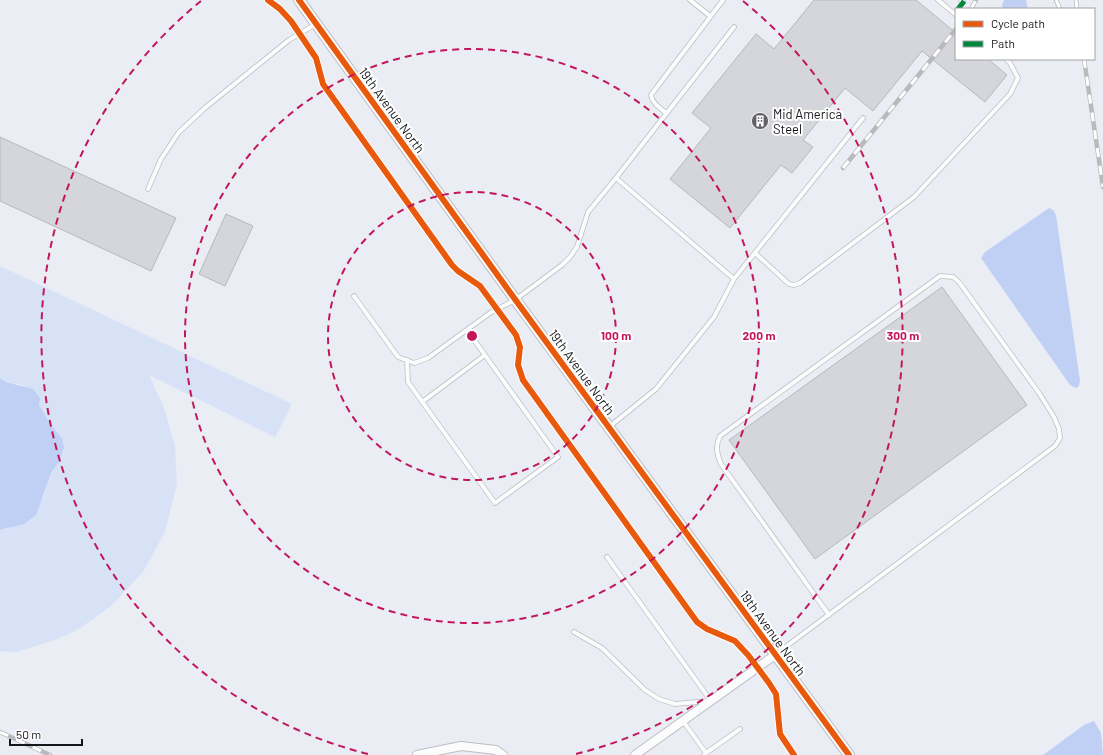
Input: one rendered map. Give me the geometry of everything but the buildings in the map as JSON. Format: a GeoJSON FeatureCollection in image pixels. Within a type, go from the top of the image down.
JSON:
{"type":"FeatureCollection","features":[{"type":"Feature","properties":{"kind":"street","name":"19th Avenue North"},"geometry":{"type":"LineString","coordinates":[[299,0],[515,300],[849,755]]}},
{"type":"Feature","properties":{"kind":"street"},"geometry":{"type":"LineString","coordinates":[[640,754],[683,720],[776,655]]}},
{"type":"Feature","properties":{"kind":"street"},"geometry":{"type":"LineString","coordinates":[[417,755],[461,746],[496,750],[503,755]]}},
{"type":"Feature","properties":{"kind":"lane"},"geometry":{"type":"LineString","coordinates":[[690,0],[710,16]]}},
{"type":"Feature","properties":{"kind":"lane"},"geometry":{"type":"LineString","coordinates":[[666,113],[655,103],[651,95],[722,0]]}},
{"type":"Feature","properties":{"kind":"lane"},"geometry":{"type":"LineString","coordinates":[[938,0],[955,14]]}},
{"type":"Feature","properties":{"kind":"lane"},"geometry":{"type":"LineString","coordinates":[[148,189],[161,159],[179,132],[206,107],[289,40],[316,24]]}},
{"type":"Feature","properties":{"kind":"lane"},"geometry":{"type":"LineString","coordinates":[[354,296],[398,357],[414,363],[428,358],[490,313],[515,300],[562,266],[570,257],[577,247],[588,212],[734,27]]}},
{"type":"Feature","properties":{"kind":"lane"},"geometry":{"type":"LineString","coordinates":[[755,253],[789,284],[794,285],[800,283],[914,197],[1010,94],[1018,78],[1007,60]]}},
{"type":"Feature","properties":{"kind":"lane"},"geometry":{"type":"LineString","coordinates":[[609,427],[656,389],[714,317],[734,279],[863,118]]}},
{"type":"Feature","properties":{"kind":"lane"},"geometry":{"type":"LineString","coordinates":[[616,178],[734,279]]}},
{"type":"Feature","properties":{"kind":"lane"},"geometry":{"type":"LineString","coordinates":[[776,655],[1055,446],[1060,438],[1059,429],[1054,417],[1039,394],[959,282],[953,277],[940,276],[720,436],[717,442],[717,454],[721,464],[829,615]]}},
{"type":"Feature","properties":{"kind":"lane"},"geometry":{"type":"LineString","coordinates":[[408,360],[408,382],[495,503],[558,457],[467,330]]}},
{"type":"Feature","properties":{"kind":"lane"},"geometry":{"type":"LineString","coordinates":[[422,402],[485,355]]}},
{"type":"Feature","properties":{"kind":"lane"},"geometry":{"type":"LineString","coordinates":[[607,557],[711,701]]}},
{"type":"Feature","properties":{"kind":"lane"},"geometry":{"type":"LineString","coordinates":[[574,632],[602,648],[645,690],[659,699],[675,704],[711,701]]}},
{"type":"Feature","properties":{"kind":"lane"},"geometry":{"type":"LineString","coordinates":[[683,720],[705,754],[740,729]]}},
{"type":"Feature","properties":{"kind":"shaded area"},"geometry":{"type":"Polygon","coordinates":[[[0,266],[292,404],[275,437],[149,375],[164,408],[175,446],[177,484],[165,532],[143,572],[112,605],[79,629],[58,639],[16,652],[0,651],[0,530],[8,529],[43,498],[52,471],[59,462],[62,438],[53,428],[39,405],[22,385],[6,382],[0,378],[0,266]]]}},
{"type":"Feature","properties":{"kind":"water"},"geometry":{"type":"Polygon","coordinates":[[[1004,0],[1026,0],[1028,8],[1003,8],[1002,5],[1004,0]]]}},
{"type":"Feature","properties":{"kind":"water"},"geometry":{"type":"Polygon","coordinates":[[[1049,208],[1053,210],[1056,215],[1080,381],[1079,386],[1076,388],[1070,385],[981,258],[985,252],[1049,208]]]}},
{"type":"Feature","properties":{"kind":"water"},"geometry":{"type":"Polygon","coordinates":[[[0,378],[6,382],[33,389],[40,398],[39,405],[53,428],[62,438],[64,447],[59,462],[52,471],[36,515],[24,524],[0,530],[0,378]]]}},
{"type":"Feature","properties":{"kind":"water"},"geometry":{"type":"Polygon","coordinates":[[[1094,721],[1101,733],[1103,755],[1043,755],[1084,725],[1094,721]]]}},
{"type":"Feature","properties":{"kind":"railway"},"geometry":{"type":"LineString","coordinates":[[972,8],[976,0]]}},
{"type":"Feature","properties":{"kind":"railway"},"geometry":{"type":"LineString","coordinates":[[1056,0],[1060,8]]}},
{"type":"Feature","properties":{"kind":"railway"},"geometry":{"type":"LineString","coordinates":[[1076,0],[1077,8]]}},
{"type":"Feature","properties":{"kind":"railway"},"geometry":{"type":"LineString","coordinates":[[843,168],[955,30]]}},
{"type":"Feature","properties":{"kind":"railway"},"geometry":{"type":"LineString","coordinates":[[1084,60],[1103,187]]}},
{"type":"Feature","properties":{"kind":"railway"},"geometry":{"type":"LineString","coordinates":[[0,732],[50,755]]}},
{"type":"Feature","properties":{"kind":"marked path"},"geometry":{"type":"LineString","coordinates":[[959,8],[965,0]]}},
{"type":"Feature","properties":{"kind":"cycle path"},"geometry":{"type":"LineString","coordinates":[[268,0],[280,9],[291,21],[316,58],[323,84],[452,265],[480,286],[516,335],[520,347],[518,365],[523,380],[697,622],[707,629],[735,641],[748,655],[769,683],[776,694],[780,734],[794,755]]}},
{"type":"Feature","properties":{"kind":"cycle path"},"geometry":{"type":"LineString","coordinates":[[299,0],[517,302],[849,755]]}},
{"type":"Feature","properties":{"kind":"place","name":"Mid America Steel"},"geometry":{"type":"Point","coordinates":[760,121]}}]}
